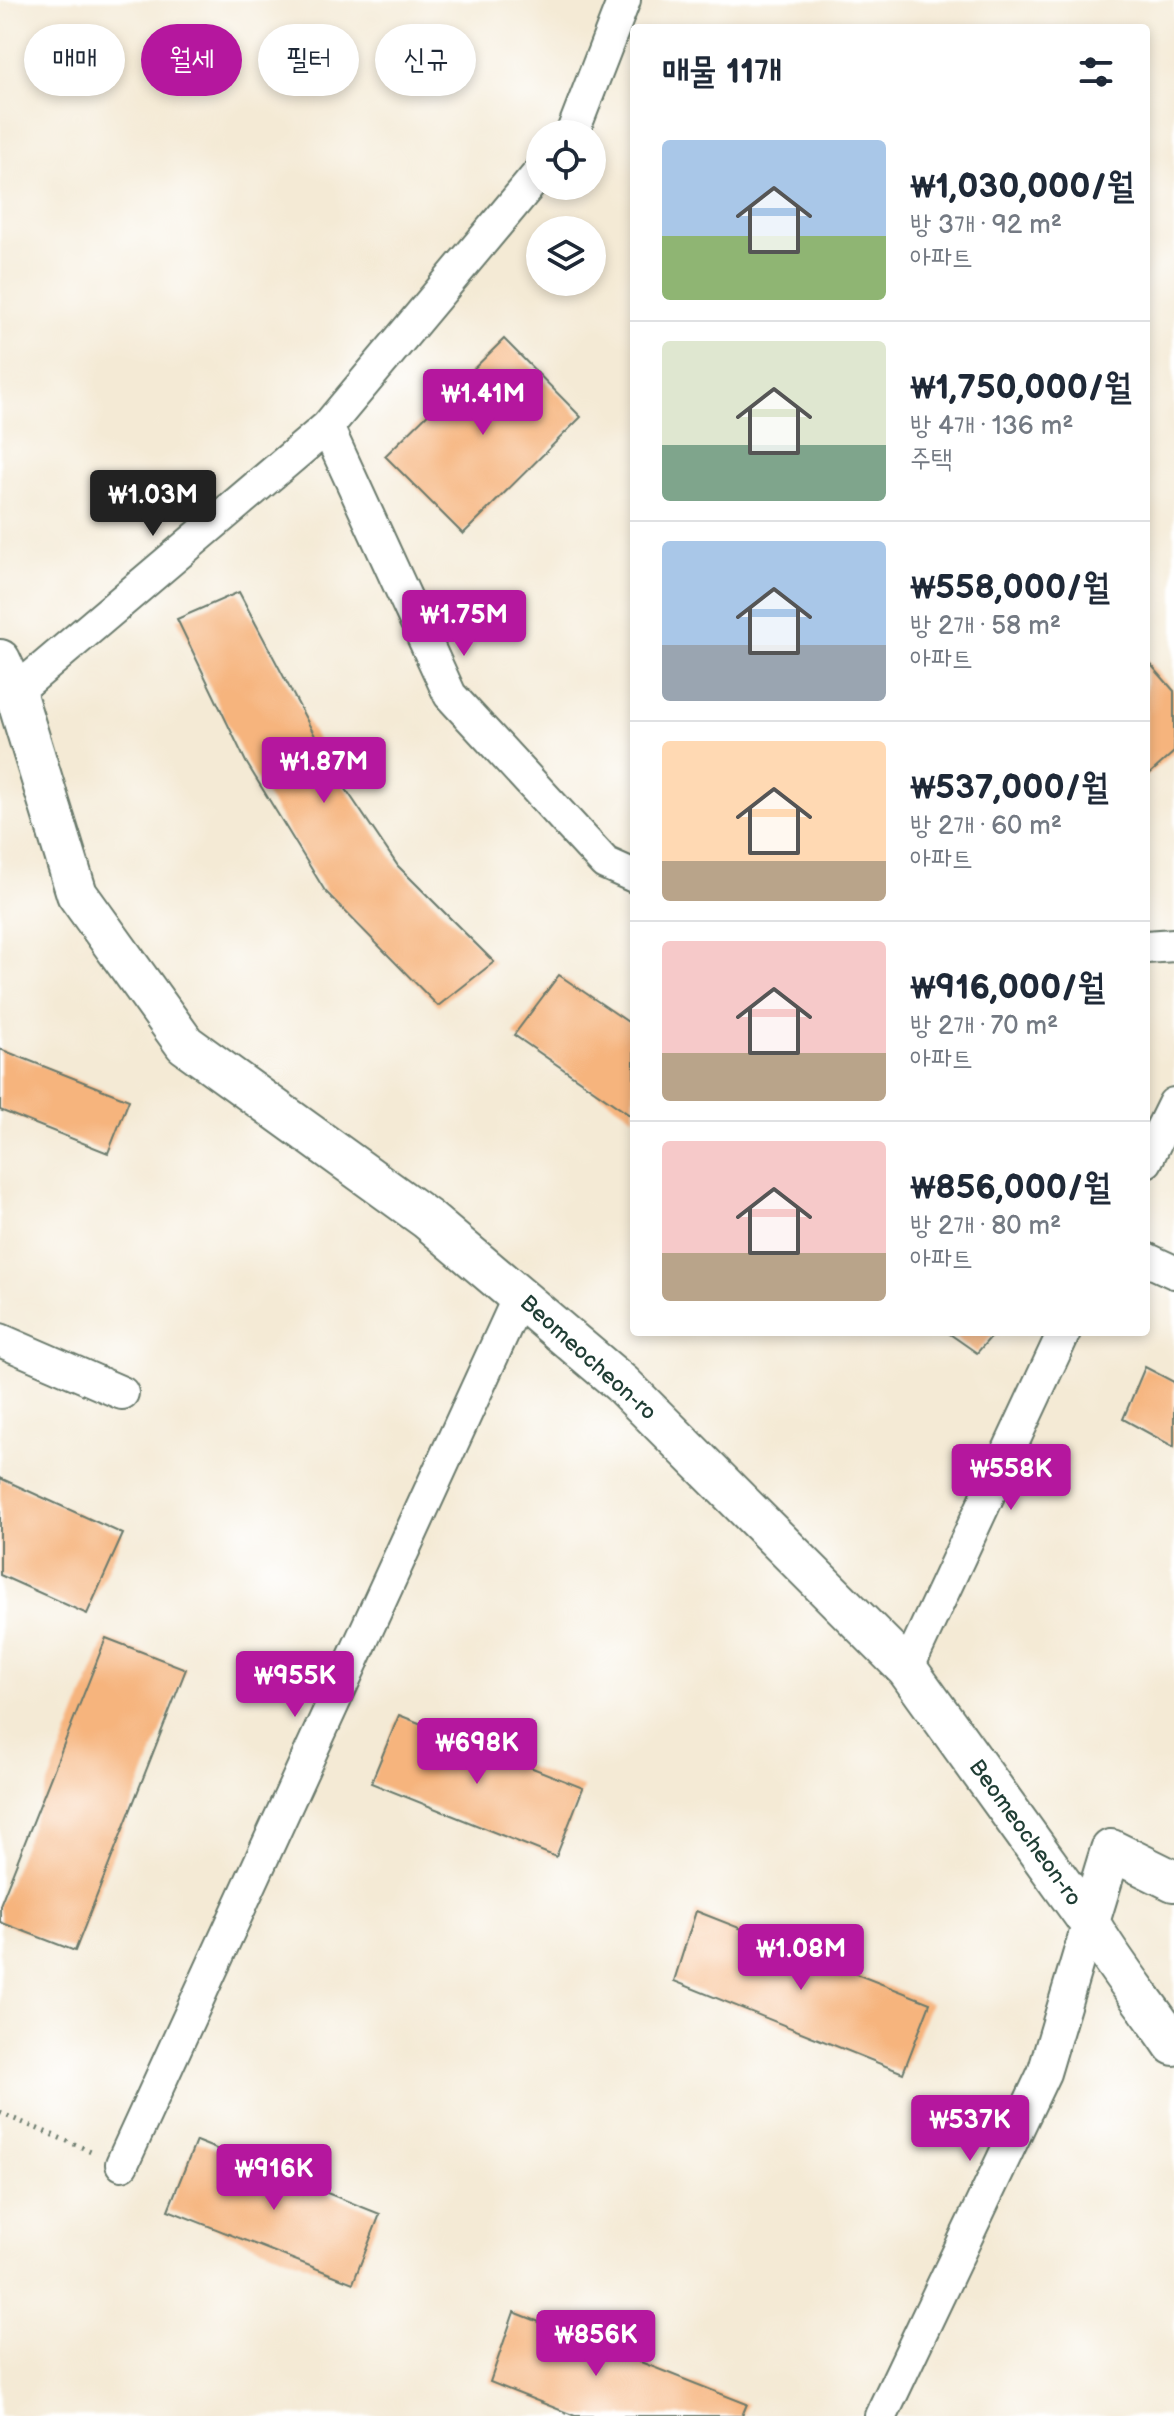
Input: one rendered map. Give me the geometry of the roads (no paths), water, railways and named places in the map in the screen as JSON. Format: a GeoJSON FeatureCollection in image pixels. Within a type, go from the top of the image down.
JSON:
{"type":"FeatureCollection","features":[{"type":"Feature","properties":{"kind":"street"},"geometry":{"type":"LineString","coordinates":[[577,120],[624,0]]}},
{"type":"Feature","properties":{"kind":"street","name":"Beomeocheon-ro"},"geometry":{"type":"LineString","coordinates":[[526,189],[327,427],[7,676],[77,894],[185,1044],[427,1219],[622,1384],[907,1669],[1089,1922],[1112,1962],[1146,2002],[1174,2045]]}},
{"type":"Feature","properties":{"kind":"street"},"geometry":{"type":"LineString","coordinates":[[327,427],[450,695],[605,863],[630,874]]}},
{"type":"Feature","properties":{"kind":"street"},"geometry":{"type":"LineString","coordinates":[[1150,947],[1174,945]]}},
{"type":"Feature","properties":{"kind":"street"},"geometry":{"type":"LineString","coordinates":[[1150,1153],[1174,1104]]}},
{"type":"Feature","properties":{"kind":"street"},"geometry":{"type":"LineString","coordinates":[[1150,1261],[1174,1272]]}},
{"type":"Feature","properties":{"kind":"street"},"geometry":{"type":"LineString","coordinates":[[122,2164],[519,1297]]}},
{"type":"Feature","properties":{"kind":"street"},"geometry":{"type":"LineString","coordinates":[[907,1669],[1062,1336]]}},
{"type":"Feature","properties":{"kind":"street"},"geometry":{"type":"LineString","coordinates":[[0,1340],[122,1393]]}},
{"type":"Feature","properties":{"kind":"street"},"geometry":{"type":"LineString","coordinates":[[881,2416],[1044,2073],[1111,1850],[1174,1881]]}}]}
